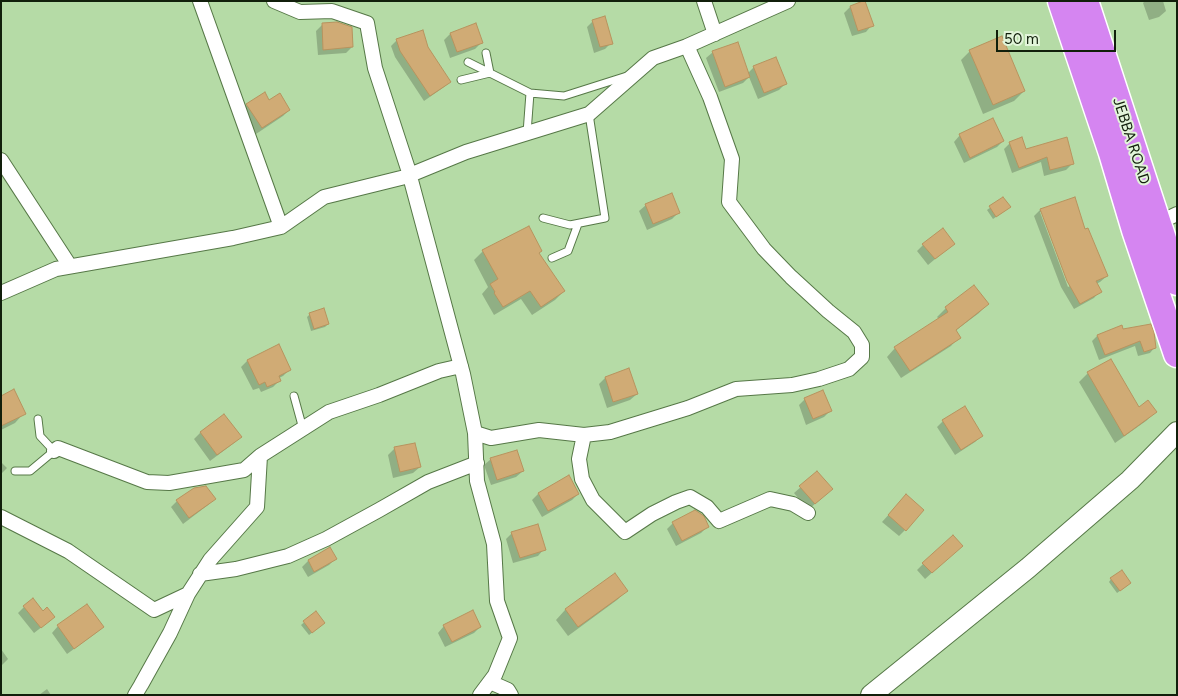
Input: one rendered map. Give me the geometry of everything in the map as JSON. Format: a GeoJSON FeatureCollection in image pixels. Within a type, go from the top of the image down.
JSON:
{"type":"FeatureCollection","features":[{"type":"Feature","properties":{"kind":"highway"},"geometry":{"type":"LineString","coordinates":[[1061,1],[1177,354]]}},
{"type":"Feature","properties":{"kind":"highway","name":"JEBBA ROAD"},"geometry":{"type":"LineString","coordinates":[[1085,1],[1167,219],[1177,282]]}},
{"type":"Feature","properties":{"kind":"street"},"geometry":{"type":"LineString","coordinates":[[200,1],[281,227]]}},
{"type":"Feature","properties":{"kind":"street"},"geometry":{"type":"LineString","coordinates":[[274,1],[300,12],[332,11],[367,23],[376,68],[410,175],[461,366],[476,433],[477,481],[494,544],[497,602],[510,638],[495,675],[480,695]]}},
{"type":"Feature","properties":{"kind":"street"},"geometry":{"type":"LineString","coordinates":[[704,1],[716,34]]}},
{"type":"Feature","properties":{"kind":"street"},"geometry":{"type":"LineString","coordinates":[[1,293],[56,269],[234,238],[281,227],[324,196],[410,175],[466,152],[589,114],[653,58],[716,34],[788,1]]}},
{"type":"Feature","properties":{"kind":"street"},"geometry":{"type":"LineString","coordinates":[[476,433],[491,438],[539,430],[584,435],[610,432],[688,408],[736,389],[792,385],[820,379],[849,368],[862,357],[862,345],[854,332],[791,277],[764,249],[729,202],[732,159],[710,97],[687,46]]}},
{"type":"Feature","properties":{"kind":"street"},"geometry":{"type":"LineString","coordinates":[[1,160],[70,266]]}},
{"type":"Feature","properties":{"kind":"street"},"geometry":{"type":"LineString","coordinates":[[54,450],[58,448],[147,482],[169,483],[244,470],[260,456],[329,412],[461,366]]}},
{"type":"Feature","properties":{"kind":"street"},"geometry":{"type":"LineString","coordinates":[[870,695],[1028,568],[1130,480],[1177,432]]}},
{"type":"Feature","properties":{"kind":"street"},"geometry":{"type":"LineString","coordinates":[[584,435],[579,459],[582,479],[593,500],[625,532],[652,514],[690,497],[707,507],[719,521],[770,500],[793,504],[808,513]]}},
{"type":"Feature","properties":{"kind":"street"},"geometry":{"type":"LineString","coordinates":[[134,695],[142,685],[200,574],[210,560],[258,507],[260,456]]}},
{"type":"Feature","properties":{"kind":"street"},"geometry":{"type":"LineString","coordinates":[[200,574],[236,569],[288,556],[326,539],[428,482],[477,463]]}},
{"type":"Feature","properties":{"kind":"street"},"geometry":{"type":"LineString","coordinates":[[1,517],[68,551],[154,610],[188,594]]}},
{"type":"Feature","properties":{"kind":"street"},"geometry":{"type":"LineString","coordinates":[[490,682],[508,690],[511,695]]}},
{"type":"Feature","properties":{"kind":"lane"},"geometry":{"type":"LineString","coordinates":[[486,53],[490,73]]}},
{"type":"Feature","properties":{"kind":"lane"},"geometry":{"type":"LineString","coordinates":[[468,62],[530,93],[564,96],[636,73]]}},
{"type":"Feature","properties":{"kind":"lane"},"geometry":{"type":"LineString","coordinates":[[461,80],[490,73]]}},
{"type":"Feature","properties":{"kind":"lane"},"geometry":{"type":"LineString","coordinates":[[527,134],[530,93]]}},
{"type":"Feature","properties":{"kind":"lane"},"geometry":{"type":"LineString","coordinates":[[542,218],[570,225],[605,218],[589,114]]}},
{"type":"Feature","properties":{"kind":"lane"},"geometry":{"type":"LineString","coordinates":[[552,258],[568,251],[578,224]]}},
{"type":"Feature","properties":{"kind":"lane"},"geometry":{"type":"LineString","coordinates":[[294,396],[303,429]]}},
{"type":"Feature","properties":{"kind":"lane"},"geometry":{"type":"LineString","coordinates":[[15,471],[30,471],[54,450],[40,436],[38,419]]}},
{"type":"Feature","properties":{"kind":"building"},"geometry":{"type":"Polygon","coordinates":[[[865,1],[874,26],[858,31],[850,6],[865,1]]]}},
{"type":"Feature","properties":{"kind":"building"},"geometry":{"type":"Polygon","coordinates":[[[605,16],[613,44],[600,47],[592,20],[605,16]]]}},
{"type":"Feature","properties":{"kind":"building"},"geometry":{"type":"Polygon","coordinates":[[[337,22],[352,27],[353,47],[323,50],[322,23],[337,22]]]}},
{"type":"Feature","properties":{"kind":"building"},"geometry":{"type":"Polygon","coordinates":[[[476,23],[483,43],[457,52],[450,33],[476,23]]]}},
{"type":"Feature","properties":{"kind":"building"},"geometry":{"type":"Polygon","coordinates":[[[423,30],[428,47],[451,82],[430,96],[400,51],[396,39],[423,30]]]}},
{"type":"Feature","properties":{"kind":"building"},"geometry":{"type":"Polygon","coordinates":[[[1002,36],[1025,91],[993,105],[969,50],[1002,36]]]}},
{"type":"Feature","properties":{"kind":"building"},"geometry":{"type":"Polygon","coordinates":[[[738,42],[750,77],[725,87],[712,51],[738,42]]]}},
{"type":"Feature","properties":{"kind":"building"},"geometry":{"type":"Polygon","coordinates":[[[776,57],[787,84],[764,93],[753,66],[776,57]]]}},
{"type":"Feature","properties":{"kind":"building"},"geometry":{"type":"Polygon","coordinates":[[[265,92],[269,100],[280,93],[290,110],[262,128],[246,104],[265,92]]]}},
{"type":"Feature","properties":{"kind":"building"},"geometry":{"type":"Polygon","coordinates":[[[993,118],[1004,141],[970,158],[959,134],[993,118]]]}},
{"type":"Feature","properties":{"kind":"building"},"geometry":{"type":"Polygon","coordinates":[[[1022,137],[1026,149],[1067,137],[1074,164],[1050,170],[1047,157],[1019,168],[1009,142],[1022,137]]]}},
{"type":"Feature","properties":{"kind":"building"},"geometry":{"type":"Polygon","coordinates":[[[672,193],[680,213],[653,224],[645,204],[672,193]]]}},
{"type":"Feature","properties":{"kind":"building"},"geometry":{"type":"Polygon","coordinates":[[[1003,197],[1011,207],[996,217],[989,206],[1003,197]]]}},
{"type":"Feature","properties":{"kind":"building"},"geometry":{"type":"Polygon","coordinates":[[[1075,197],[1085,229],[1088,228],[1108,276],[1096,281],[1102,292],[1080,304],[1067,281],[1040,209],[1075,197]]]}},
{"type":"Feature","properties":{"kind":"building"},"geometry":{"type":"Polygon","coordinates":[[[529,226],[542,251],[539,253],[565,291],[541,307],[530,291],[503,307],[490,284],[498,279],[482,250],[529,226]]]}},
{"type":"Feature","properties":{"kind":"building"},"geometry":{"type":"Polygon","coordinates":[[[943,228],[955,244],[935,259],[922,244],[943,228]]]}},
{"type":"Feature","properties":{"kind":"building"},"geometry":{"type":"Polygon","coordinates":[[[974,285],[989,304],[956,330],[961,338],[910,371],[894,347],[948,312],[945,307],[974,285]]]}},
{"type":"Feature","properties":{"kind":"building"},"geometry":{"type":"Polygon","coordinates":[[[324,308],[329,324],[314,329],[309,313],[324,308]]]}},
{"type":"Feature","properties":{"kind":"building"},"geometry":{"type":"Polygon","coordinates":[[[1151,324],[1156,348],[1144,352],[1140,341],[1105,355],[1097,335],[1122,325],[1123,329],[1151,324]]]}},
{"type":"Feature","properties":{"kind":"building"},"geometry":{"type":"Polygon","coordinates":[[[279,344],[291,370],[279,376],[281,381],[267,387],[265,382],[259,385],[247,360],[279,344]]]}},
{"type":"Feature","properties":{"kind":"building"},"geometry":{"type":"Polygon","coordinates":[[[1111,359],[1139,407],[1148,400],[1157,412],[1124,436],[1087,372],[1111,359]]]}},
{"type":"Feature","properties":{"kind":"building"},"geometry":{"type":"Polygon","coordinates":[[[629,368],[638,394],[613,402],[605,377],[629,368]]]}},
{"type":"Feature","properties":{"kind":"building"},"geometry":{"type":"Polygon","coordinates":[[[14,389],[26,414],[1,426],[1,396],[14,389]]]}},
{"type":"Feature","properties":{"kind":"building"},"geometry":{"type":"Polygon","coordinates":[[[823,390],[832,411],[813,419],[804,398],[823,390]]]}},
{"type":"Feature","properties":{"kind":"building"},"geometry":{"type":"Polygon","coordinates":[[[965,406],[983,436],[961,450],[942,420],[965,406]]]}},
{"type":"Feature","properties":{"kind":"building"},"geometry":{"type":"Polygon","coordinates":[[[224,414],[242,437],[217,455],[200,432],[224,414]]]}},
{"type":"Feature","properties":{"kind":"building"},"geometry":{"type":"Polygon","coordinates":[[[415,443],[421,467],[400,472],[394,447],[415,443]]]}},
{"type":"Feature","properties":{"kind":"building"},"geometry":{"type":"Polygon","coordinates":[[[517,450],[524,471],[497,480],[490,458],[517,450]]]}},
{"type":"Feature","properties":{"kind":"building"},"geometry":{"type":"Polygon","coordinates":[[[817,471],[833,489],[815,504],[799,486],[817,471]]]}},
{"type":"Feature","properties":{"kind":"building"},"geometry":{"type":"Polygon","coordinates":[[[569,475],[579,494],[548,511],[538,493],[569,475]]]}},
{"type":"Feature","properties":{"kind":"building"},"geometry":{"type":"Polygon","coordinates":[[[206,486],[216,499],[189,518],[176,500],[194,488],[206,486]]]}},
{"type":"Feature","properties":{"kind":"building"},"geometry":{"type":"Polygon","coordinates":[[[906,494],[924,510],[906,531],[888,515],[906,494]]]}},
{"type":"Feature","properties":{"kind":"building"},"geometry":{"type":"Polygon","coordinates":[[[695,510],[704,516],[709,527],[682,541],[672,522],[695,510]]]}},
{"type":"Feature","properties":{"kind":"building"},"geometry":{"type":"Polygon","coordinates":[[[538,524],[546,550],[520,558],[511,532],[538,524]]]}},
{"type":"Feature","properties":{"kind":"building"},"geometry":{"type":"Polygon","coordinates":[[[953,535],[963,546],[932,573],[922,563],[953,535]]]}},
{"type":"Feature","properties":{"kind":"building"},"geometry":{"type":"Polygon","coordinates":[[[330,547],[337,559],[314,572],[308,560],[330,547]]]}},
{"type":"Feature","properties":{"kind":"building"},"geometry":{"type":"Polygon","coordinates":[[[1122,570],[1131,583],[1120,591],[1110,578],[1122,570]]]}},
{"type":"Feature","properties":{"kind":"building"},"geometry":{"type":"Polygon","coordinates":[[[615,573],[628,591],[578,627],[565,609],[615,573]]]}},
{"type":"Feature","properties":{"kind":"building"},"geometry":{"type":"Polygon","coordinates":[[[33,598],[43,611],[47,607],[55,617],[41,628],[23,606],[33,598]]]}},
{"type":"Feature","properties":{"kind":"building"},"geometry":{"type":"Polygon","coordinates":[[[87,604],[104,627],[74,649],[57,625],[87,604]]]}},
{"type":"Feature","properties":{"kind":"building"},"geometry":{"type":"Polygon","coordinates":[[[473,610],[481,627],[452,642],[443,625],[473,610]]]}},
{"type":"Feature","properties":{"kind":"building"},"geometry":{"type":"Polygon","coordinates":[[[316,611],[325,623],[312,633],[303,621],[316,611]]]}}]}
